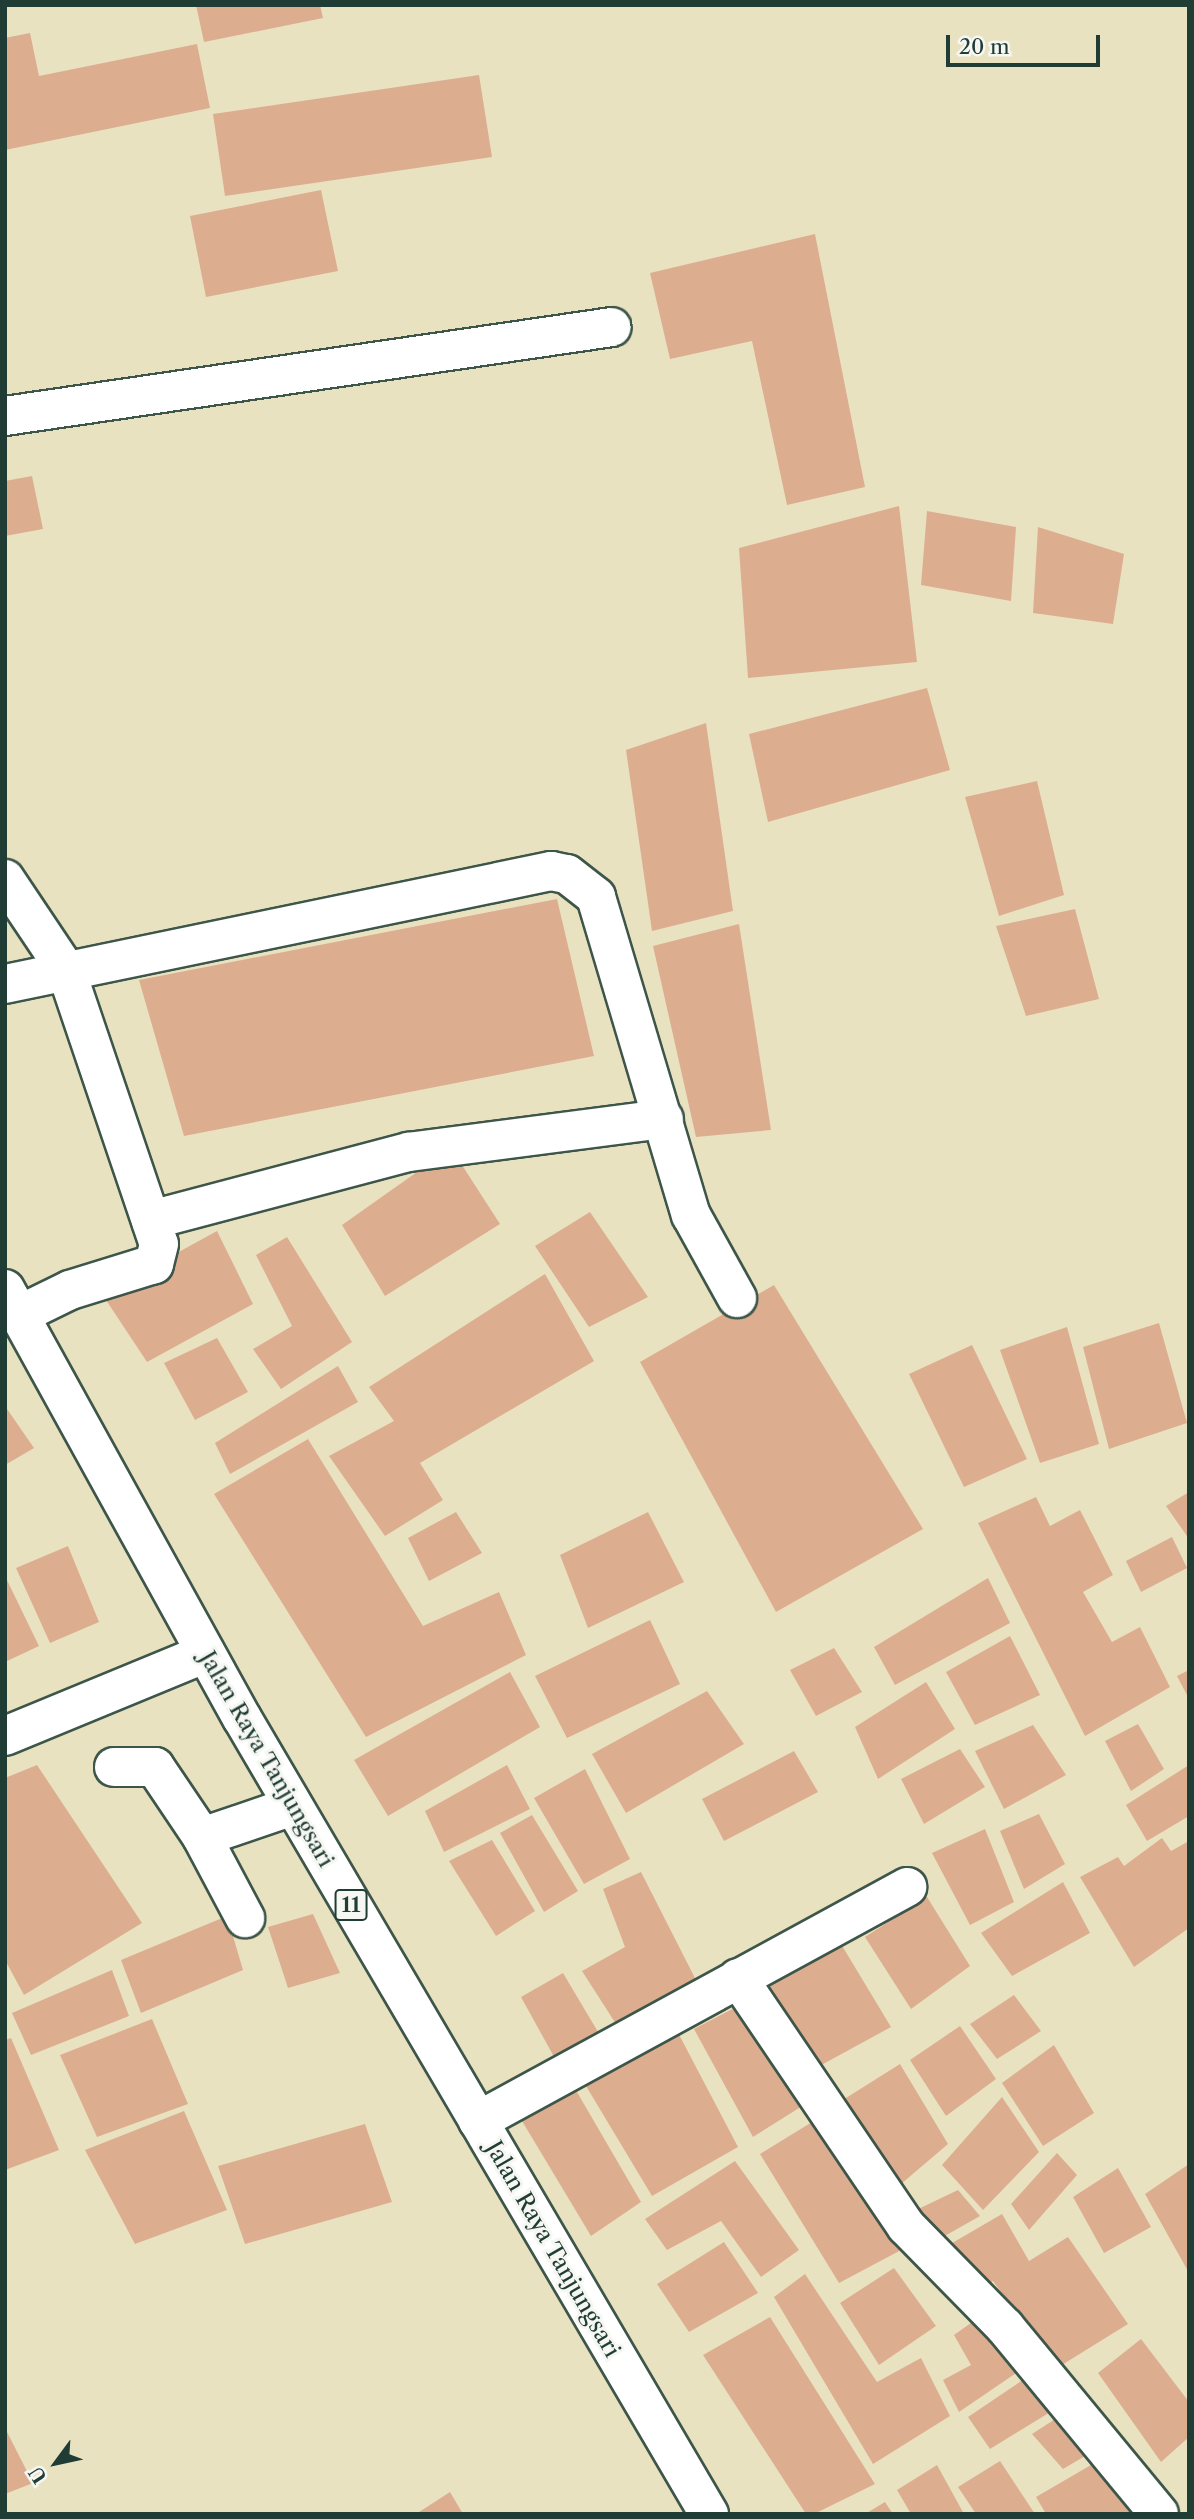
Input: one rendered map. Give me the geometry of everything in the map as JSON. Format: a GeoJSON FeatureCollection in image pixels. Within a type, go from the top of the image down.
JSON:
{"type":"FeatureCollection","features":[{"type":"Feature","properties":{"kind":"main road"},"geometry":{"type":"LineString","coordinates":[[5,416],[612,327]]}},
{"type":"Feature","properties":{"kind":"main road"},"geometry":{"type":"LineString","coordinates":[[5,984],[551,871],[567,874],[596,897],[691,1215],[737,1298]]}},
{"type":"Feature","properties":{"kind":"main road"},"geometry":{"type":"LineString","coordinates":[[5,879],[66,970],[159,1244],[154,1264],[70,1290],[12,1302]]}},
{"type":"Feature","properties":{"kind":"main road"},"geometry":{"type":"LineString","coordinates":[[151,1220],[409,1152],[664,1119]]}},
{"type":"Feature","properties":{"kind":"main road","name":"Jalan Raya Tanjungsari"},"geometry":{"type":"LineString","coordinates":[[12,1302],[293,1806],[709,2514]]}},
{"type":"Feature","properties":{"kind":"main road"},"geometry":{"type":"LineString","coordinates":[[5,1736],[206,1653]]}},
{"type":"Feature","properties":{"kind":"main road"},"geometry":{"type":"LineString","coordinates":[[114,1767],[155,1767],[202,1837],[244,1918]]}},
{"type":"Feature","properties":{"kind":"main road"},"geometry":{"type":"LineString","coordinates":[[202,1837],[293,1806]]}},
{"type":"Feature","properties":{"kind":"main road"},"geometry":{"type":"LineString","coordinates":[[478,2121],[907,1887]]}},
{"type":"Feature","properties":{"kind":"main road"},"geometry":{"type":"LineString","coordinates":[[738,1978],[906,2226],[1005,2327],[1159,2514]]}},
{"type":"Feature","properties":{"kind":"building"},"geometry":{"type":"Polygon","coordinates":[[[196,5],[320,5],[323,18],[204,42],[196,5]]]}},
{"type":"Feature","properties":{"kind":"building"},"geometry":{"type":"Polygon","coordinates":[[[30,33],[39,76],[197,44],[210,108],[5,150],[5,38],[30,33]]]}},
{"type":"Feature","properties":{"kind":"building"},"geometry":{"type":"Polygon","coordinates":[[[479,75],[492,157],[225,196],[213,114],[479,75]]]}},
{"type":"Feature","properties":{"kind":"building"},"geometry":{"type":"Polygon","coordinates":[[[321,190],[338,271],[206,297],[190,216],[321,190]]]}},
{"type":"Feature","properties":{"kind":"building"},"geometry":{"type":"Polygon","coordinates":[[[815,234],[865,487],[787,505],[752,341],[670,359],[650,273],[815,234]]]}},
{"type":"Feature","properties":{"kind":"building"},"geometry":{"type":"Polygon","coordinates":[[[32,476],[43,529],[5,536],[5,481],[32,476]]]}},
{"type":"Feature","properties":{"kind":"building"},"geometry":{"type":"Polygon","coordinates":[[[899,506],[917,662],[748,678],[739,548],[899,506]]]}},
{"type":"Feature","properties":{"kind":"building"},"geometry":{"type":"Polygon","coordinates":[[[927,511],[1016,527],[1011,601],[921,585],[927,511]]]}},
{"type":"Feature","properties":{"kind":"building"},"geometry":{"type":"Polygon","coordinates":[[[1038,527],[1124,554],[1113,624],[1033,613],[1038,527]]]}},
{"type":"Feature","properties":{"kind":"building"},"geometry":{"type":"Polygon","coordinates":[[[927,688],[950,770],[768,822],[749,734],[927,688]]]}},
{"type":"Feature","properties":{"kind":"building"},"geometry":{"type":"Polygon","coordinates":[[[706,723],[733,911],[652,931],[626,750],[706,723]]]}},
{"type":"Feature","properties":{"kind":"building"},"geometry":{"type":"Polygon","coordinates":[[[1037,781],[1064,895],[999,916],[965,797],[1037,781]]]}},
{"type":"Feature","properties":{"kind":"building"},"geometry":{"type":"Polygon","coordinates":[[[557,899],[594,1056],[184,1136],[139,980],[557,899]]]}},
{"type":"Feature","properties":{"kind":"building"},"geometry":{"type":"Polygon","coordinates":[[[1075,909],[1099,999],[1026,1016],[996,926],[1075,909]]]}},
{"type":"Feature","properties":{"kind":"building"},"geometry":{"type":"Polygon","coordinates":[[[739,924],[771,1130],[696,1137],[653,946],[739,924]]]}},
{"type":"Feature","properties":{"kind":"building"},"geometry":{"type":"Polygon","coordinates":[[[451,1148],[500,1224],[385,1296],[342,1225],[451,1148]]]}},
{"type":"Feature","properties":{"kind":"building"},"geometry":{"type":"Polygon","coordinates":[[[590,1212],[648,1297],[589,1327],[535,1246],[590,1212]]]}},
{"type":"Feature","properties":{"kind":"building"},"geometry":{"type":"Polygon","coordinates":[[[217,1231],[253,1304],[147,1362],[102,1294],[217,1231]]]}},
{"type":"Feature","properties":{"kind":"building"},"geometry":{"type":"Polygon","coordinates":[[[287,1237],[352,1342],[281,1389],[253,1349],[292,1326],[256,1255],[287,1237]]]}},
{"type":"Feature","properties":{"kind":"building"},"geometry":{"type":"Polygon","coordinates":[[[545,1274],[594,1361],[420,1463],[443,1500],[385,1536],[329,1456],[394,1421],[369,1387],[545,1274]]]}},
{"type":"Feature","properties":{"kind":"building"},"geometry":{"type":"Polygon","coordinates":[[[774,1285],[923,1529],[776,1612],[640,1362],[774,1285]]]}},
{"type":"Feature","properties":{"kind":"building"},"geometry":{"type":"Polygon","coordinates":[[[1159,1323],[1187,1423],[1109,1449],[1083,1347],[1159,1323]]]}},
{"type":"Feature","properties":{"kind":"building"},"geometry":{"type":"Polygon","coordinates":[[[1067,1327],[1099,1444],[1040,1463],[1000,1350],[1067,1327]]]}},
{"type":"Feature","properties":{"kind":"building"},"geometry":{"type":"Polygon","coordinates":[[[217,1338],[248,1392],[195,1420],[164,1363],[217,1338]]]}},
{"type":"Feature","properties":{"kind":"building"},"geometry":{"type":"Polygon","coordinates":[[[972,1345],[1027,1459],[964,1487],[909,1374],[972,1345]]]}},
{"type":"Feature","properties":{"kind":"building"},"geometry":{"type":"Polygon","coordinates":[[[338,1366],[358,1402],[230,1474],[215,1443],[338,1366]]]}},
{"type":"Feature","properties":{"kind":"building"},"geometry":{"type":"Polygon","coordinates":[[[5,1406],[34,1448],[5,1465],[5,1406]]]}},
{"type":"Feature","properties":{"kind":"building"},"geometry":{"type":"Polygon","coordinates":[[[308,1439],[423,1626],[499,1592],[526,1655],[366,1737],[214,1494],[308,1439]]]}},
{"type":"Feature","properties":{"kind":"building"},"geometry":{"type":"Polygon","coordinates":[[[1189,1492],[1189,1539],[1166,1506],[1189,1492]]]}},
{"type":"Feature","properties":{"kind":"building"},"geometry":{"type":"Polygon","coordinates":[[[1036,1497],[1050,1526],[1080,1510],[1113,1575],[1083,1592],[1112,1642],[1140,1627],[1170,1687],[1085,1736],[978,1523],[1036,1497]]]}},
{"type":"Feature","properties":{"kind":"building"},"geometry":{"type":"Polygon","coordinates":[[[456,1512],[482,1553],[429,1581],[408,1538],[456,1512]]]}},
{"type":"Feature","properties":{"kind":"building"},"geometry":{"type":"Polygon","coordinates":[[[648,1512],[684,1582],[588,1628],[560,1555],[648,1512]]]}},
{"type":"Feature","properties":{"kind":"building"},"geometry":{"type":"Polygon","coordinates":[[[1172,1537],[1187,1568],[1141,1592],[1126,1561],[1172,1537]]]}},
{"type":"Feature","properties":{"kind":"building"},"geometry":{"type":"Polygon","coordinates":[[[68,1546],[99,1622],[50,1643],[16,1568],[68,1546]]]}},
{"type":"Feature","properties":{"kind":"building"},"geometry":{"type":"Polygon","coordinates":[[[5,1576],[39,1646],[5,1662],[5,1576]]]}},
{"type":"Feature","properties":{"kind":"building"},"geometry":{"type":"Polygon","coordinates":[[[988,1578],[1010,1623],[895,1685],[874,1647],[988,1578]]]}},
{"type":"Feature","properties":{"kind":"building"},"geometry":{"type":"Polygon","coordinates":[[[650,1620],[680,1684],[567,1738],[535,1676],[650,1620]]]}},
{"type":"Feature","properties":{"kind":"building"},"geometry":{"type":"Polygon","coordinates":[[[1010,1636],[1040,1695],[975,1725],[946,1672],[1010,1636]]]}},
{"type":"Feature","properties":{"kind":"building"},"geometry":{"type":"Polygon","coordinates":[[[834,1648],[862,1692],[816,1716],[790,1670],[834,1648]]]}},
{"type":"Feature","properties":{"kind":"building"},"geometry":{"type":"Polygon","coordinates":[[[1189,1670],[1189,1699],[1177,1676],[1189,1670]]]}},
{"type":"Feature","properties":{"kind":"building"},"geometry":{"type":"Polygon","coordinates":[[[510,1672],[540,1727],[388,1816],[354,1760],[510,1672]]]}},
{"type":"Feature","properties":{"kind":"building"},"geometry":{"type":"Polygon","coordinates":[[[926,1682],[955,1729],[878,1779],[855,1727],[926,1682]]]}},
{"type":"Feature","properties":{"kind":"building"},"geometry":{"type":"Polygon","coordinates":[[[707,1691],[744,1744],[626,1813],[592,1754],[707,1691]]]}},
{"type":"Feature","properties":{"kind":"building"},"geometry":{"type":"Polygon","coordinates":[[[1138,1724],[1164,1769],[1131,1791],[1105,1741],[1138,1724]]]}},
{"type":"Feature","properties":{"kind":"building"},"geometry":{"type":"Polygon","coordinates":[[[1033,1725],[1066,1775],[1004,1809],[975,1751],[1033,1725]]]}},
{"type":"Feature","properties":{"kind":"building"},"geometry":{"type":"Polygon","coordinates":[[[960,1749],[985,1787],[924,1824],[901,1779],[960,1749]]]}},
{"type":"Feature","properties":{"kind":"building"},"geometry":{"type":"Polygon","coordinates":[[[794,1751],[818,1792],[724,1841],[702,1799],[794,1751]]]}},
{"type":"Feature","properties":{"kind":"building"},"geometry":{"type":"Polygon","coordinates":[[[37,1765],[142,1923],[24,1995],[5,1960],[5,1778],[37,1765]]]}},
{"type":"Feature","properties":{"kind":"building"},"geometry":{"type":"Polygon","coordinates":[[[507,1765],[530,1809],[444,1852],[425,1811],[507,1765]]]}},
{"type":"Feature","properties":{"kind":"building"},"geometry":{"type":"Polygon","coordinates":[[[1189,1765],[1189,1816],[1147,1841],[1126,1805],[1189,1765]]]}},
{"type":"Feature","properties":{"kind":"building"},"geometry":{"type":"Polygon","coordinates":[[[585,1769],[630,1859],[584,1884],[534,1798],[585,1769]]]}},
{"type":"Feature","properties":{"kind":"building"},"geometry":{"type":"Polygon","coordinates":[[[1039,1814],[1065,1864],[1024,1889],[1000,1831],[1039,1814]]]}},
{"type":"Feature","properties":{"kind":"building"},"geometry":{"type":"Polygon","coordinates":[[[532,1815],[578,1891],[544,1912],[500,1833],[532,1815]]]}},
{"type":"Feature","properties":{"kind":"building"},"geometry":{"type":"Polygon","coordinates":[[[985,1829],[1014,1902],[970,1925],[932,1853],[985,1829]]]}},
{"type":"Feature","properties":{"kind":"building"},"geometry":{"type":"Polygon","coordinates":[[[1162,1838],[1171,1851],[1189,1841],[1189,1928],[1134,1967],[1080,1877],[1118,1857],[1124,1866],[1162,1838]]]}},
{"type":"Feature","properties":{"kind":"building"},"geometry":{"type":"Polygon","coordinates":[[[492,1840],[535,1911],[496,1936],[449,1861],[492,1840]]]}},
{"type":"Feature","properties":{"kind":"building"},"geometry":{"type":"Polygon","coordinates":[[[641,1872],[697,1982],[616,2024],[582,1971],[625,1947],[603,1889],[641,1872]]]}},
{"type":"Feature","properties":{"kind":"building"},"geometry":{"type":"Polygon","coordinates":[[[1063,1882],[1090,1933],[1012,1976],[981,1933],[1063,1882]]]}},
{"type":"Feature","properties":{"kind":"building"},"geometry":{"type":"Polygon","coordinates":[[[927,1897],[970,1966],[911,2009],[865,1937],[927,1897]]]}},
{"type":"Feature","properties":{"kind":"building"},"geometry":{"type":"Polygon","coordinates":[[[313,1914],[340,1973],[288,1988],[268,1927],[313,1914]]]}},
{"type":"Feature","properties":{"kind":"building"},"geometry":{"type":"Polygon","coordinates":[[[227,1916],[243,1970],[141,2013],[121,1960],[227,1916]]]}},
{"type":"Feature","properties":{"kind":"building"},"geometry":{"type":"Polygon","coordinates":[[[838,1939],[891,2027],[814,2069],[755,1983],[838,1939]]]}},
{"type":"Feature","properties":{"kind":"building"},"geometry":{"type":"Polygon","coordinates":[[[112,1970],[129,2016],[31,2055],[12,2013],[112,1970]]]}},
{"type":"Feature","properties":{"kind":"building"},"geometry":{"type":"Polygon","coordinates":[[[563,1973],[601,2037],[558,2064],[521,1997],[563,1973]]]}},
{"type":"Feature","properties":{"kind":"building"},"geometry":{"type":"Polygon","coordinates":[[[1014,1995],[1041,2031],[997,2059],[970,2024],[1014,1995]]]}},
{"type":"Feature","properties":{"kind":"building"},"geometry":{"type":"Polygon","coordinates":[[[742,2004],[807,2103],[753,2137],[694,2029],[742,2004]]]}},
{"type":"Feature","properties":{"kind":"building"},"geometry":{"type":"Polygon","coordinates":[[[152,2019],[188,2104],[97,2137],[60,2055],[152,2019]]]}},
{"type":"Feature","properties":{"kind":"building"},"geometry":{"type":"Polygon","coordinates":[[[960,2026],[996,2079],[946,2116],[910,2060],[960,2026]]]}},
{"type":"Feature","properties":{"kind":"building"},"geometry":{"type":"Polygon","coordinates":[[[675,2027],[738,2147],[652,2196],[580,2076],[675,2027]]]}},
{"type":"Feature","properties":{"kind":"building"},"geometry":{"type":"Polygon","coordinates":[[[11,2038],[59,2150],[5,2170],[5,2040],[11,2038]]]}},
{"type":"Feature","properties":{"kind":"building"},"geometry":{"type":"Polygon","coordinates":[[[1054,2045],[1094,2113],[1043,2146],[1002,2083],[1054,2045]]]}},
{"type":"Feature","properties":{"kind":"building"},"geometry":{"type":"Polygon","coordinates":[[[900,2064],[948,2144],[894,2190],[838,2103],[900,2064]]]}},
{"type":"Feature","properties":{"kind":"building"},"geometry":{"type":"Polygon","coordinates":[[[570,2080],[641,2202],[591,2236],[516,2111],[570,2080]]]}},
{"type":"Feature","properties":{"kind":"building"},"geometry":{"type":"Polygon","coordinates":[[[1002,2097],[1039,2152],[983,2210],[942,2165],[1002,2097]]]}},
{"type":"Feature","properties":{"kind":"building"},"geometry":{"type":"Polygon","coordinates":[[[184,2111],[227,2210],[135,2244],[85,2150],[184,2111]]]}},
{"type":"Feature","properties":{"kind":"building"},"geometry":{"type":"Polygon","coordinates":[[[817,2119],[903,2249],[839,2283],[760,2154],[817,2119]]]}},
{"type":"Feature","properties":{"kind":"building"},"geometry":{"type":"Polygon","coordinates":[[[365,2124],[392,2202],[245,2244],[218,2166],[365,2124]]]}},
{"type":"Feature","properties":{"kind":"building"},"geometry":{"type":"Polygon","coordinates":[[[1057,2153],[1077,2175],[1029,2230],[1011,2204],[1057,2153]]]}},
{"type":"Feature","properties":{"kind":"building"},"geometry":{"type":"Polygon","coordinates":[[[735,2161],[799,2250],[761,2277],[721,2221],[667,2250],[645,2219],[735,2161]]]}},
{"type":"Feature","properties":{"kind":"building"},"geometry":{"type":"Polygon","coordinates":[[[1189,2164],[1189,2273],[1145,2194],[1189,2164]]]}},
{"type":"Feature","properties":{"kind":"building"},"geometry":{"type":"Polygon","coordinates":[[[1118,2168],[1151,2227],[1104,2253],[1073,2197],[1118,2168]]]}},
{"type":"Feature","properties":{"kind":"building"},"geometry":{"type":"Polygon","coordinates":[[[958,2190],[980,2216],[936,2241],[912,2212],[958,2190]]]}},
{"type":"Feature","properties":{"kind":"building"},"geometry":{"type":"Polygon","coordinates":[[[1002,2214],[1029,2261],[1068,2237],[1128,2324],[1057,2368],[993,2281],[980,2290],[947,2246],[1002,2214]]]}},
{"type":"Feature","properties":{"kind":"building"},"geometry":{"type":"Polygon","coordinates":[[[724,2242],[758,2293],[689,2332],[657,2284],[724,2242]]]}},
{"type":"Feature","properties":{"kind":"building"},"geometry":{"type":"Polygon","coordinates":[[[894,2268],[936,2326],[879,2365],[840,2303],[894,2268]]]}},
{"type":"Feature","properties":{"kind":"building"},"geometry":{"type":"Polygon","coordinates":[[[805,2274],[877,2382],[921,2358],[950,2416],[873,2464],[774,2297],[805,2274]]]}},
{"type":"Feature","properties":{"kind":"building"},"geometry":{"type":"Polygon","coordinates":[[[982,2315],[1025,2367],[959,2412],[943,2380],[971,2365],[954,2335],[982,2315]]]}},
{"type":"Feature","properties":{"kind":"building"},"geometry":{"type":"Polygon","coordinates":[[[770,2317],[875,2484],[814,2514],[806,2514],[703,2355],[770,2317]]]}},
{"type":"Feature","properties":{"kind":"building"},"geometry":{"type":"Polygon","coordinates":[[[1141,2339],[1189,2402],[1189,2437],[1161,2462],[1098,2373],[1141,2339]]]}},
{"type":"Feature","properties":{"kind":"building"},"geometry":{"type":"Polygon","coordinates":[[[1033,2373],[1057,2408],[990,2449],[968,2417],[1033,2373]]]}},
{"type":"Feature","properties":{"kind":"building"},"geometry":{"type":"Polygon","coordinates":[[[1063,2414],[1097,2449],[1063,2469],[1032,2434],[1063,2414]]]}},
{"type":"Feature","properties":{"kind":"building"},"geometry":{"type":"Polygon","coordinates":[[[5,2428],[33,2483],[5,2494],[5,2428]]]}},
{"type":"Feature","properties":{"kind":"building"},"geometry":{"type":"Polygon","coordinates":[[[1103,2458],[1142,2507],[1130,2514],[1046,2514],[1036,2497],[1103,2458]]]}},
{"type":"Feature","properties":{"kind":"building"},"geometry":{"type":"Polygon","coordinates":[[[1000,2461],[1035,2514],[976,2514],[958,2487],[1000,2461]]]}},
{"type":"Feature","properties":{"kind":"building"},"geometry":{"type":"Polygon","coordinates":[[[937,2465],[964,2514],[911,2514],[897,2490],[937,2465]]]}},
{"type":"Feature","properties":{"kind":"building"},"geometry":{"type":"Polygon","coordinates":[[[450,2492],[463,2514],[416,2514],[450,2492]]]}},
{"type":"Feature","properties":{"kind":"building"},"geometry":{"type":"Polygon","coordinates":[[[885,2502],[893,2514],[865,2514],[885,2502]]]}}]}
